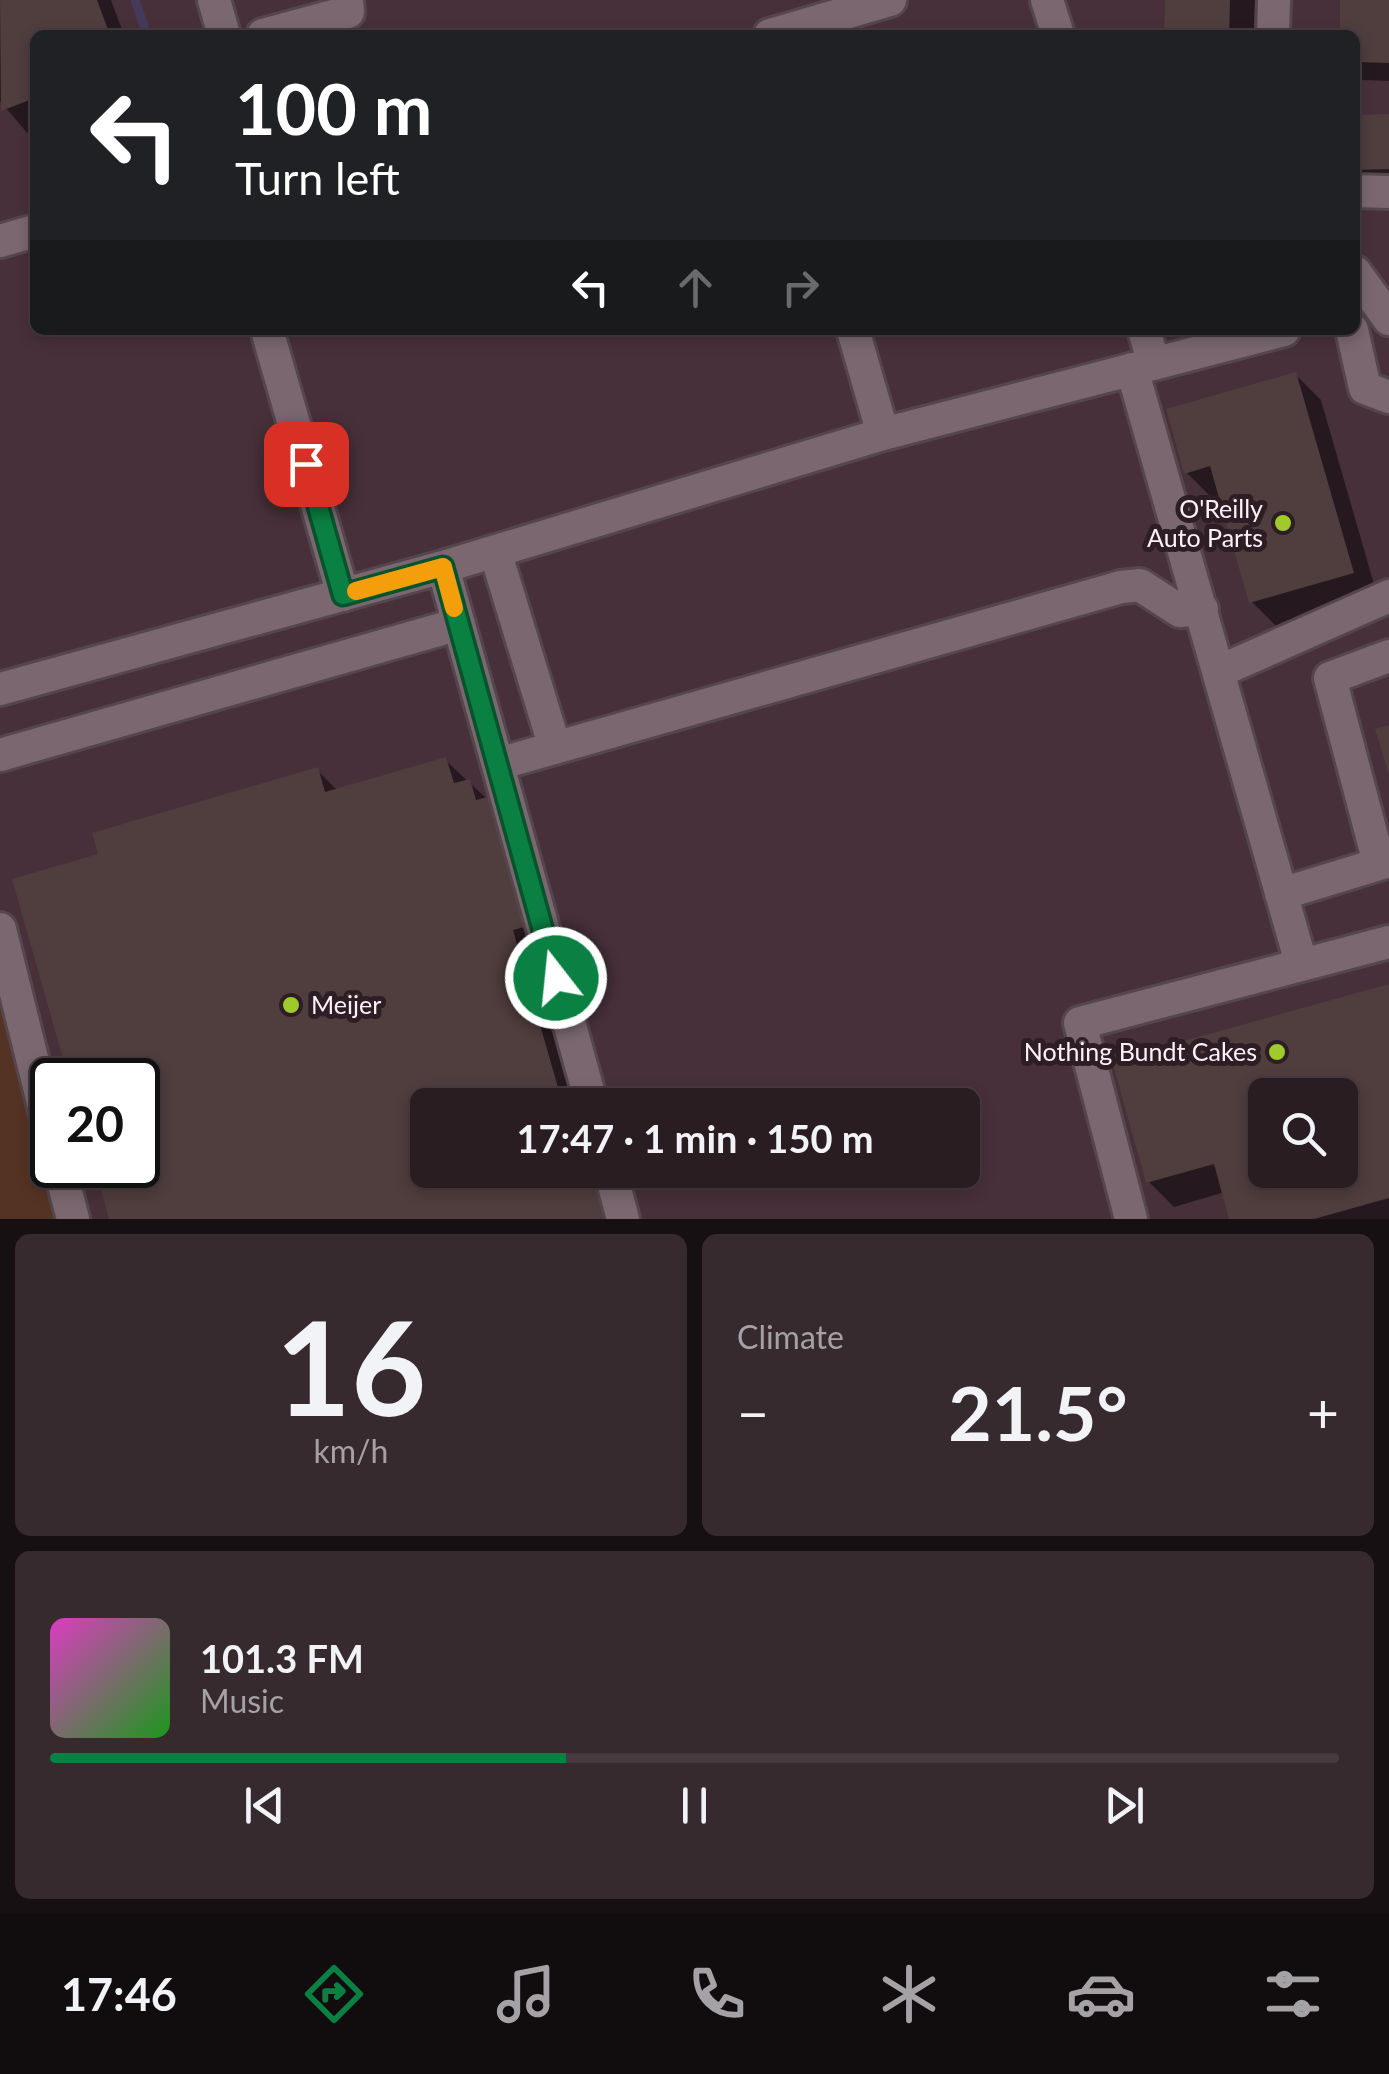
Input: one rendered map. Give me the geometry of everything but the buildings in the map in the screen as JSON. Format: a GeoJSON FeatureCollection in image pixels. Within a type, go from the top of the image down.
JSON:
{"type":"FeatureCollection","features":[{"type":"Feature","properties":{"kind":"lane"},"geometry":{"type":"LineString","coordinates":[[214,0],[223,30]]}},
{"type":"Feature","properties":{"kind":"lane"},"geometry":{"type":"LineString","coordinates":[[282,30],[348,12],[347,0]]}},
{"type":"Feature","properties":{"kind":"lane"},"geometry":{"type":"LineString","coordinates":[[787,30],[890,0]]}},
{"type":"Feature","properties":{"kind":"lane"},"geometry":{"type":"LineString","coordinates":[[1048,0],[1057,30]]}},
{"type":"Feature","properties":{"kind":"lane"},"geometry":{"type":"LineString","coordinates":[[1273,30],[1274,0]]}},
{"type":"Feature","properties":{"kind":"lane"},"geometry":{"type":"LineString","coordinates":[[1360,191],[1389,192]]}},
{"type":"Feature","properties":{"kind":"lane"},"geometry":{"type":"LineString","coordinates":[[0,241],[30,233]]}},
{"type":"Feature","properties":{"kind":"lane"},"geometry":{"type":"LineString","coordinates":[[1360,279],[1389,318]]}},
{"type":"Feature","properties":{"kind":"lane"},"geometry":{"type":"LineString","coordinates":[[1360,328],[1389,328]]}},
{"type":"Feature","properties":{"kind":"lane"},"geometry":{"type":"LineString","coordinates":[[269,335],[343,595]]}},
{"type":"Feature","properties":{"kind":"lane"},"geometry":{"type":"LineString","coordinates":[[854,335],[883,434]]}},
{"type":"Feature","properties":{"kind":"lane"},"geometry":{"type":"LineString","coordinates":[[1144,335],[1143,367],[1202,609],[1301,963]]}},
{"type":"Feature","properties":{"kind":"lane"},"geometry":{"type":"LineString","coordinates":[[0,690],[443,567],[883,434],[1265,335]]}},
{"type":"Feature","properties":{"kind":"lane"},"geometry":{"type":"LineString","coordinates":[[1355,335],[1365,388],[1389,397]]}},
{"type":"Feature","properties":{"kind":"lane"},"geometry":{"type":"LineString","coordinates":[[495,551],[555,748]]}},
{"type":"Feature","properties":{"kind":"lane"},"geometry":{"type":"LineString","coordinates":[[443,567],[587,1088]]}},
{"type":"Feature","properties":{"kind":"lane"},"geometry":{"type":"LineString","coordinates":[[498,764],[1121,587],[1140,584],[1180,612],[1202,609]]}},
{"type":"Feature","properties":{"kind":"lane"},"geometry":{"type":"LineString","coordinates":[[1220,671],[1389,596]]}},
{"type":"Feature","properties":{"kind":"lane"},"geometry":{"type":"LineString","coordinates":[[0,755],[459,624]]}},
{"type":"Feature","properties":{"kind":"lane"},"geometry":{"type":"LineString","coordinates":[[1281,894],[1384,862],[1330,678],[1389,656]]}},
{"type":"Feature","properties":{"kind":"lane"},"geometry":{"type":"LineString","coordinates":[[0,929],[32,1058]]}},
{"type":"Feature","properties":{"kind":"lane"},"geometry":{"type":"LineString","coordinates":[[1131,1219],[1080,1023],[1389,942]]}},
{"type":"Feature","properties":{"kind":"lane"},"geometry":{"type":"LineString","coordinates":[[65,1188],[72,1219]]}},
{"type":"Feature","properties":{"kind":"lane"},"geometry":{"type":"LineString","coordinates":[[615,1188],[623,1219]]}},
{"type":"Feature","properties":{"kind":"shaded area"},"geometry":{"type":"Polygon","coordinates":[[[0,0],[1389,0],[1389,1219],[54,1219],[58,1213],[52,1188],[160,1188],[160,1058],[30,1058],[30,1105],[0,989],[0,0]]]}},
{"type":"Feature","properties":{"kind":"shaded area"},"geometry":{"type":"Polygon","coordinates":[[[0,989],[30,1105],[30,1188],[51,1188],[58,1214],[54,1219],[0,1219],[0,989]]]}},
{"type":"Feature","properties":{"kind":"waterway"},"geometry":{"type":"LineString","coordinates":[[135,0],[145,30]]}},
{"type":"Feature","properties":{"kind":"slow traffic"},"geometry":{"type":"LineString","coordinates":[[356,591],[443,567],[454,608]]}},
{"type":"Feature","properties":{"kind":"place","name":"O'Reilly Auto Parts"},"geometry":{"type":"Point","coordinates":[1283,523]}},
{"type":"Feature","properties":{"kind":"place","name":"Meijer"},"geometry":{"type":"Point","coordinates":[291,1005]}},
{"type":"Feature","properties":{"kind":"place","name":"Nothing Bundt Cakes"},"geometry":{"type":"Point","coordinates":[1277,1052]}},
{"type":"Feature","properties":{"kind":"route"},"geometry":{"type":"LineString","coordinates":[[306,464],[343,595],[443,567],[556,978]]}}]}
